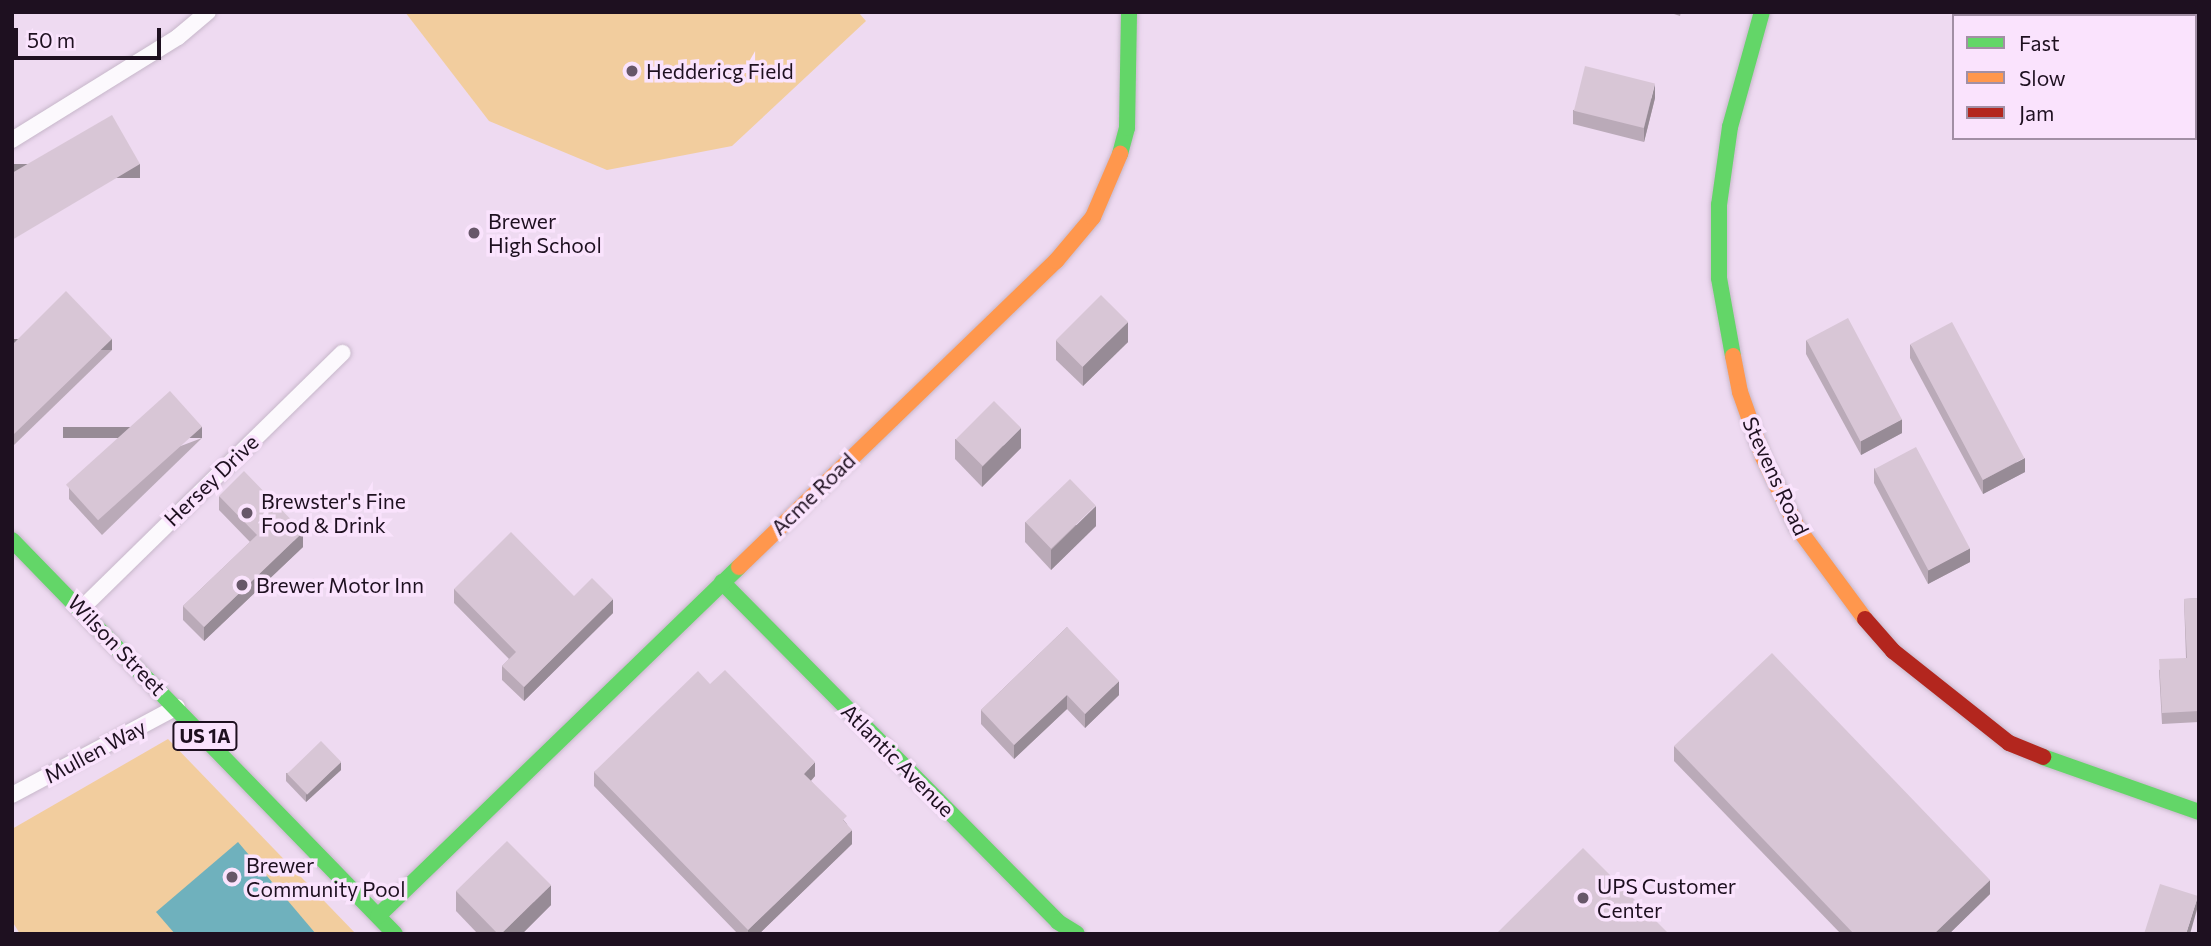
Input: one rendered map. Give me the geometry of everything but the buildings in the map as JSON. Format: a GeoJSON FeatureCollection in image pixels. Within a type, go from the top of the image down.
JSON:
{"type":"FeatureCollection","features":[{"type":"Feature","properties":{"kind":"street"},"geometry":{"type":"LineString","coordinates":[[12,139],[178,37],[208,12]]}},
{"type":"Feature","properties":{"kind":"street","name":"Acme Road"},"geometry":{"type":"LineString","coordinates":[[378,916],[1056,261],[1093,217],[1115,174],[1127,128],[1129,12]]}},
{"type":"Feature","properties":{"kind":"street","name":"Stevens Road"},"geometry":{"type":"LineString","coordinates":[[1762,12],[1730,127],[1719,205],[1718,278],[1740,393],[1763,457],[1797,527],[1840,591],[1893,651],[2009,743],[2090,777],[2199,812]]}},
{"type":"Feature","properties":{"kind":"street","name":"Hersey Drive"},"geometry":{"type":"LineString","coordinates":[[81,609],[342,353]]}},
{"type":"Feature","properties":{"kind":"street","name":"Wilson Street"},"geometry":{"type":"LineString","coordinates":[[12,540],[177,706],[395,934]]}},
{"type":"Feature","properties":{"kind":"street","name":"Atlantic Avenue"},"geometry":{"type":"LineString","coordinates":[[722,582],[1058,922],[1077,934]]}},
{"type":"Feature","properties":{"kind":"street","name":"Mullen Way"},"geometry":{"type":"LineString","coordinates":[[12,795],[177,706]]}},
{"type":"Feature","properties":{"kind":"shaded area","name":"Heddericg Field"},"geometry":{"type":"Polygon","coordinates":[[[405,12],[858,12],[866,21],[732,146],[607,170],[489,121],[405,12]]]}},
{"type":"Feature","properties":{"kind":"shaded area"},"geometry":{"type":"Polygon","coordinates":[[[168,739],[356,934],[20,934],[12,921],[12,829],[168,739]]]}},
{"type":"Feature","properties":{"kind":"water","name":"Brewer Community Pool"},"geometry":{"type":"Polygon","coordinates":[[[238,842],[316,934],[175,934],[156,912],[238,842]]]}},
{"type":"Feature","properties":{"kind":"traffic: fast"},"geometry":{"type":"LineString","coordinates":[[1120,154],[1127,128],[1129,12]]}},
{"type":"Feature","properties":{"kind":"traffic: fast"},"geometry":{"type":"LineString","coordinates":[[1733,356],[1719,278],[1719,205],[1730,127],[1762,12]]}},
{"type":"Feature","properties":{"kind":"traffic: fast"},"geometry":{"type":"LineString","coordinates":[[12,540],[395,934]]}},
{"type":"Feature","properties":{"kind":"traffic: fast"},"geometry":{"type":"LineString","coordinates":[[378,916],[739,567]]}},
{"type":"Feature","properties":{"kind":"traffic: fast"},"geometry":{"type":"LineString","coordinates":[[722,582],[1058,922],[1077,934]]}},
{"type":"Feature","properties":{"kind":"traffic: fast"},"geometry":{"type":"LineString","coordinates":[[2043,757],[2199,812]]}},
{"type":"Feature","properties":{"kind":"traffic: slow"},"geometry":{"type":"LineString","coordinates":[[739,567],[1056,261],[1093,217],[1120,154]]}},
{"type":"Feature","properties":{"kind":"traffic: slow"},"geometry":{"type":"LineString","coordinates":[[1733,356],[1740,392],[1763,457],[1797,527],[1865,619]]}},
{"type":"Feature","properties":{"kind":"traffic: jam"},"geometry":{"type":"LineString","coordinates":[[1865,619],[1893,651],[2009,743],[2043,757]]}},
{"type":"Feature","properties":{"kind":"place","name":"Heddericg Field"},"geometry":{"type":"Point","coordinates":[632,71]}},
{"type":"Feature","properties":{"kind":"place","name":"Brewer High School"},"geometry":{"type":"Point","coordinates":[474,233]}},
{"type":"Feature","properties":{"kind":"place","name":"Brewster's Fine Food & Drink"},"geometry":{"type":"Point","coordinates":[247,513]}},
{"type":"Feature","properties":{"kind":"place","name":"Brewer Motor Inn"},"geometry":{"type":"Point","coordinates":[242,585]}},
{"type":"Feature","properties":{"kind":"place","name":"Brewer Community Pool"},"geometry":{"type":"Point","coordinates":[232,877]}},
{"type":"Feature","properties":{"kind":"place","name":"UPS Customer Center"},"geometry":{"type":"Point","coordinates":[1583,898]}}]}
